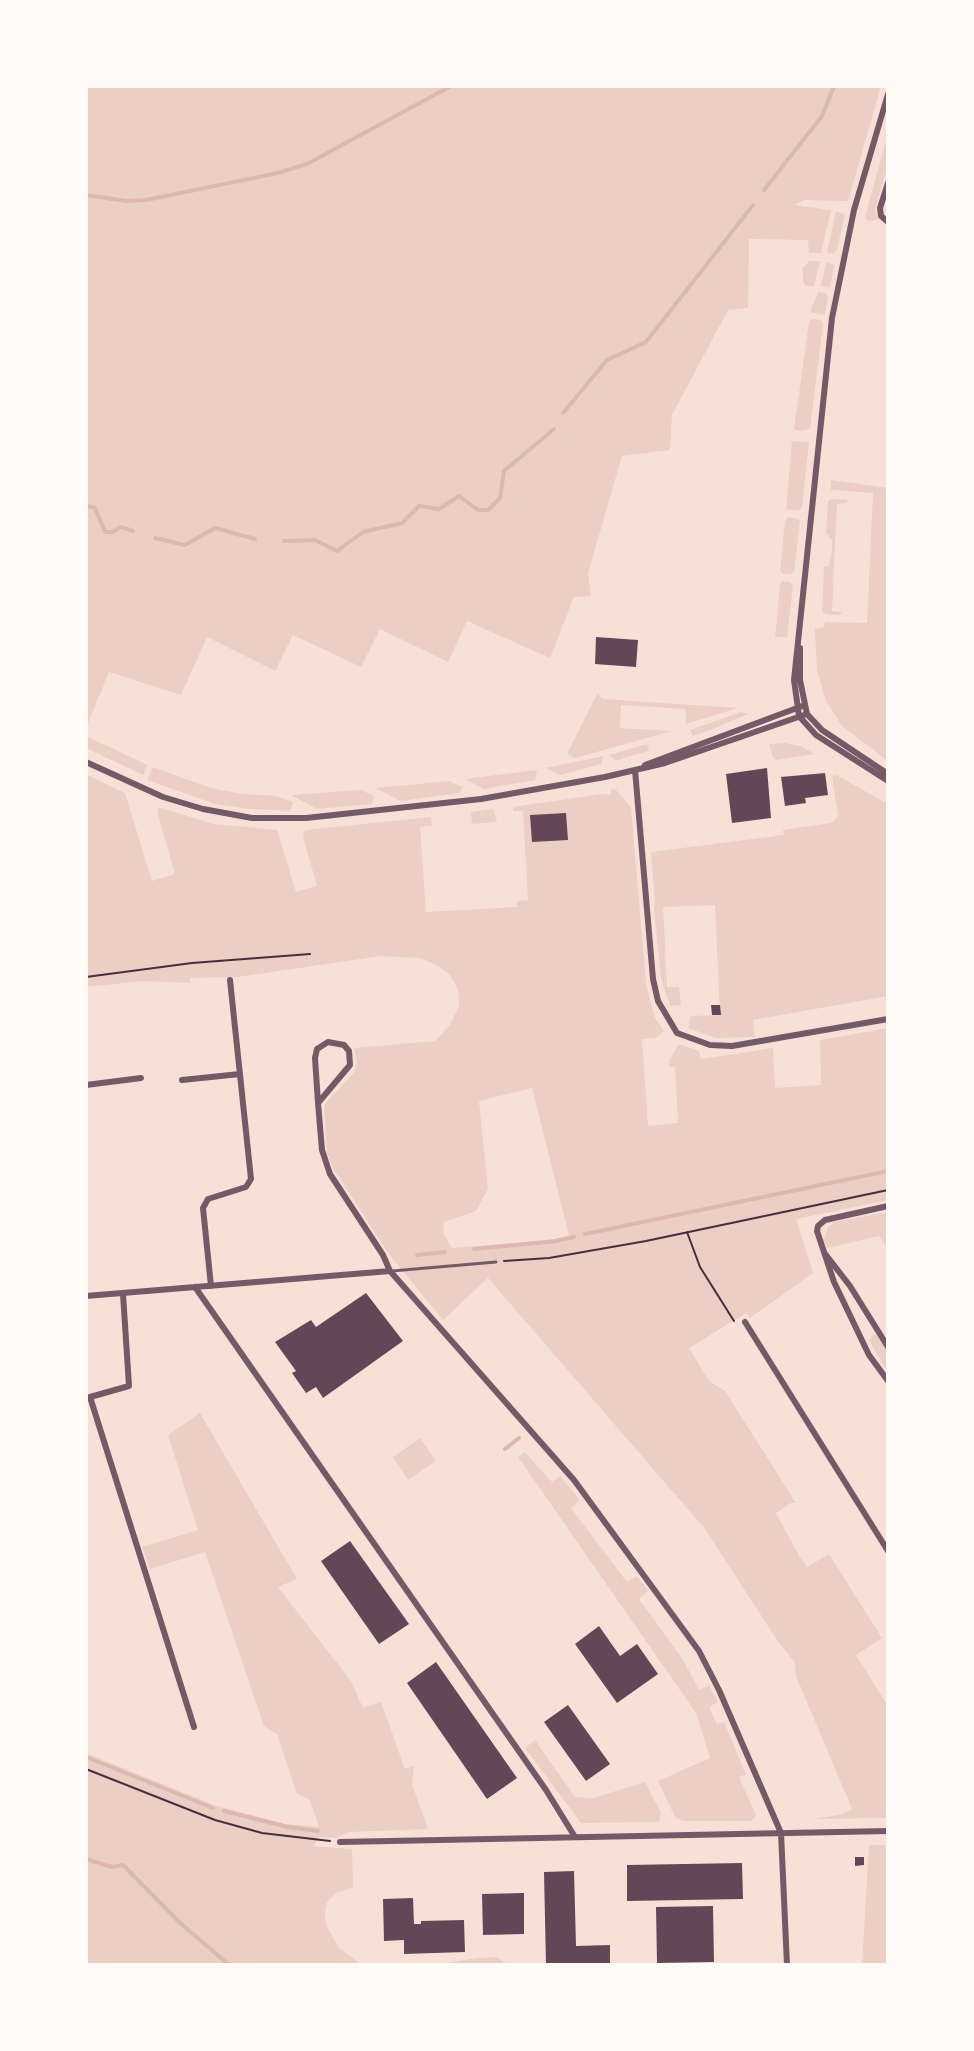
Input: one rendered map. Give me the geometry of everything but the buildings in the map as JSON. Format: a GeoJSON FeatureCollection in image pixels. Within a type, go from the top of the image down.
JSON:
{"type":"FeatureCollection","features":[{"type":"Feature","properties":{"kind":"street"},"geometry":{"type":"LineString","coordinates":[[888,94],[854,210],[832,318],[800,640],[802,711],[816,735],[888,781]]}},
{"type":"Feature","properties":{"kind":"street"},"geometry":{"type":"LineString","coordinates":[[888,183],[880,208],[881,216],[888,222]]}},
{"type":"Feature","properties":{"kind":"street"},"geometry":{"type":"LineString","coordinates":[[86,762],[163,797],[203,809],[252,818],[285,819],[481,799],[635,770],[665,763],[802,711]]}},
{"type":"Feature","properties":{"kind":"street"},"geometry":{"type":"LineString","coordinates":[[802,711],[822,730],[888,774]]}},
{"type":"Feature","properties":{"kind":"street"},"geometry":{"type":"LineString","coordinates":[[635,770],[653,979],[658,1001],[677,1033],[710,1045],[732,1046],[888,1019]]}},
{"type":"Feature","properties":{"kind":"street"},"geometry":{"type":"LineString","coordinates":[[211,1286],[203,1208],[208,1199],[246,1187],[251,1179],[230,980]]}},
{"type":"Feature","properties":{"kind":"street"},"geometry":{"type":"LineString","coordinates":[[318,1103],[350,1065],[349,1051],[344,1045],[328,1042],[317,1049],[315,1058],[318,1103],[322,1150],[330,1174],[383,1255],[390,1271],[574,1480],[699,1651],[781,1833],[786,1964]]}},
{"type":"Feature","properties":{"kind":"street"},"geometry":{"type":"LineString","coordinates":[[182,1080],[240,1074]]}},
{"type":"Feature","properties":{"kind":"street"},"geometry":{"type":"LineString","coordinates":[[86,1085],[141,1078]]}},
{"type":"Feature","properties":{"kind":"street"},"geometry":{"type":"LineString","coordinates":[[888,1206],[833,1217],[821,1223],[817,1231],[834,1282],[869,1355],[888,1381]]}},
{"type":"Feature","properties":{"kind":"street"},"geometry":{"type":"LineString","coordinates":[[821,1249],[850,1286],[888,1347]]}},
{"type":"Feature","properties":{"kind":"street"},"geometry":{"type":"LineString","coordinates":[[86,1296],[390,1271]]}},
{"type":"Feature","properties":{"kind":"street"},"geometry":{"type":"LineString","coordinates":[[195,1287],[553,1800],[575,1837]]}},
{"type":"Feature","properties":{"kind":"street"},"geometry":{"type":"LineString","coordinates":[[123,1294],[129,1386],[90,1397],[194,1727]]}},
{"type":"Feature","properties":{"kind":"street"},"geometry":{"type":"LineString","coordinates":[[745,1322],[888,1551]]}},
{"type":"Feature","properties":{"kind":"street"},"geometry":{"type":"LineString","coordinates":[[340,1842],[888,1831]]}},
{"type":"Feature","properties":{"kind":"lane"},"geometry":{"type":"LineString","coordinates":[[390,1271],[496,1262]]}},
{"type":"Feature","properties":{"kind":"path"},"geometry":{"type":"LineString","coordinates":[[86,977],[192,963],[310,954]]}},
{"type":"Feature","properties":{"kind":"path"},"geometry":{"type":"LineString","coordinates":[[496,1262],[549,1258],[888,1190]]}},
{"type":"Feature","properties":{"kind":"path"},"geometry":{"type":"LineString","coordinates":[[687,1232],[700,1267],[736,1324],[745,1322]]}},
{"type":"Feature","properties":{"kind":"path"},"geometry":{"type":"LineString","coordinates":[[86,1769],[215,1820],[275,1835],[340,1842]]}},
{"type":"Feature","properties":{"kind":"shaded area"},"geometry":{"type":"Polygon","coordinates":[[[86,86],[881,86],[848,201],[805,200],[795,205],[831,210],[821,253],[809,253],[808,240],[749,239],[748,308],[728,310],[672,415],[670,450],[622,456],[588,573],[591,596],[574,597],[550,658],[467,621],[448,662],[380,629],[361,667],[293,635],[275,671],[207,637],[181,695],[109,672],[86,728],[86,86]]]}},
{"type":"Feature","properties":{"kind":"shaded area"},"geometry":{"type":"Polygon","coordinates":[[[888,133],[888,165],[875,209],[878,220],[868,221],[865,217],[888,133]]]}},
{"type":"Feature","properties":{"kind":"shaded area"},"geometry":{"type":"Polygon","coordinates":[[[836,211],[845,214],[834,254],[827,253],[836,211]]]}},
{"type":"Feature","properties":{"kind":"shaded area"},"geometry":{"type":"Polygon","coordinates":[[[809,261],[820,261],[814,286],[805,286],[803,281],[803,268],[809,261]]]}},
{"type":"Feature","properties":{"kind":"shaded area"},"geometry":{"type":"Polygon","coordinates":[[[827,262],[834,265],[830,288],[820,286],[827,262]]]}},
{"type":"Feature","properties":{"kind":"shaded area"},"geometry":{"type":"Polygon","coordinates":[[[818,292],[828,297],[822,315],[810,312],[818,292]]]}},
{"type":"Feature","properties":{"kind":"shaded area"},"geometry":{"type":"Polygon","coordinates":[[[812,319],[821,320],[823,324],[810,429],[797,431],[794,429],[809,322],[812,319]]]}},
{"type":"Feature","properties":{"kind":"shaded area"},"geometry":{"type":"Polygon","coordinates":[[[792,441],[809,442],[802,508],[798,511],[786,509],[792,441]]]}},
{"type":"Feature","properties":{"kind":"shaded area"},"geometry":{"type":"Polygon","coordinates":[[[831,480],[888,488],[888,761],[842,726],[826,701],[817,670],[815,629],[824,627],[825,622],[867,623],[873,493],[831,490],[831,480]]]}},
{"type":"Feature","properties":{"kind":"shaded area"},"geometry":{"type":"Polygon","coordinates":[[[848,500],[847,503],[837,504],[832,611],[842,612],[840,615],[822,611],[824,567],[829,566],[832,548],[832,540],[826,533],[828,501],[848,500]]]}},
{"type":"Feature","properties":{"kind":"shaded area"},"geometry":{"type":"Polygon","coordinates":[[[789,517],[800,520],[794,572],[783,574],[780,571],[785,520],[789,517]]]}},
{"type":"Feature","properties":{"kind":"shaded area"},"geometry":{"type":"Polygon","coordinates":[[[782,581],[790,582],[793,586],[787,637],[775,637],[780,585],[782,581]]]}},
{"type":"Feature","properties":{"kind":"shaded area"},"geometry":{"type":"Polygon","coordinates":[[[597,694],[603,699],[738,708],[686,724],[686,709],[621,705],[620,728],[672,731],[575,758],[567,754],[597,694]]]}},
{"type":"Feature","properties":{"kind":"shaded area"},"geometry":{"type":"Polygon","coordinates":[[[741,712],[748,714],[693,736],[690,730],[741,712]]]}},
{"type":"Feature","properties":{"kind":"shaded area"},"geometry":{"type":"Polygon","coordinates":[[[86,736],[148,765],[143,775],[86,748],[86,736]]]}},
{"type":"Feature","properties":{"kind":"shaded area"},"geometry":{"type":"Polygon","coordinates":[[[785,743],[815,754],[776,760],[769,744],[785,743]]]}},
{"type":"Feature","properties":{"kind":"shaded area"},"geometry":{"type":"Polygon","coordinates":[[[647,744],[649,751],[616,761],[609,755],[647,744]]]}},
{"type":"Feature","properties":{"kind":"shaded area"},"geometry":{"type":"Polygon","coordinates":[[[604,756],[601,764],[560,775],[545,768],[604,756]]]}},
{"type":"Feature","properties":{"kind":"shaded area"},"geometry":{"type":"Polygon","coordinates":[[[153,767],[211,788],[276,796],[293,802],[290,811],[215,804],[147,780],[153,767]]]}},
{"type":"Feature","properties":{"kind":"shaded area"},"geometry":{"type":"Polygon","coordinates":[[[537,770],[535,780],[484,789],[464,779],[537,770]]]}},
{"type":"Feature","properties":{"kind":"shaded area"},"geometry":{"type":"Polygon","coordinates":[[[86,774],[125,793],[152,881],[175,874],[158,807],[214,824],[277,830],[296,892],[317,886],[303,837],[305,830],[431,817],[432,826],[420,827],[426,912],[517,907],[517,901],[528,900],[523,811],[513,811],[513,807],[610,795],[611,789],[616,790],[631,807],[646,983],[655,1018],[664,1031],[656,1038],[642,1039],[648,1126],[678,1123],[675,1067],[670,1067],[669,1061],[679,1044],[699,1051],[701,1059],[773,1048],[775,1088],[821,1085],[820,1040],[888,1028],[888,1200],[796,1219],[813,1273],[750,1318],[746,1313],[689,1348],[709,1381],[725,1391],[796,1503],[776,1513],[800,1557],[807,1567],[829,1554],[882,1638],[856,1655],[888,1706],[888,1818],[813,1819],[839,1815],[852,1809],[796,1676],[795,1663],[705,1529],[488,1278],[443,1320],[388,1253],[333,1168],[327,1153],[324,1105],[354,1072],[357,1061],[354,1048],[435,1041],[450,1025],[459,1006],[458,989],[449,974],[420,958],[381,956],[238,977],[190,978],[190,983],[143,981],[86,987],[86,774]],[[532,1088],[479,1101],[488,1189],[476,1211],[444,1222],[443,1233],[452,1248],[552,1240],[569,1235],[532,1088]]]}},
{"type":"Feature","properties":{"kind":"shaded area"},"geometry":{"type":"Polygon","coordinates":[[[836,775],[888,804],[888,996],[753,1020],[755,1037],[716,1038],[688,1028],[691,1016],[720,1015],[715,905],[663,907],[667,987],[679,987],[681,1005],[670,1006],[661,978],[651,852],[784,835],[783,830],[831,823],[838,816],[832,776],[836,775]]]}},
{"type":"Feature","properties":{"kind":"shaded area"},"geometry":{"type":"Polygon","coordinates":[[[450,781],[462,787],[460,793],[401,801],[375,788],[450,781]]]}},
{"type":"Feature","properties":{"kind":"shaded area"},"geometry":{"type":"Polygon","coordinates":[[[361,790],[374,796],[372,804],[317,809],[291,795],[361,790]]]}},
{"type":"Feature","properties":{"kind":"shaded area"},"geometry":{"type":"Polygon","coordinates":[[[493,809],[497,822],[472,824],[471,812],[493,809]]]}},
{"type":"Feature","properties":{"kind":"shaded area"},"geometry":{"type":"Polygon","coordinates":[[[888,1213],[888,1249],[879,1236],[828,1248],[823,1240],[828,1227],[834,1222],[888,1213]]]}},
{"type":"Feature","properties":{"kind":"shaded area"},"geometry":{"type":"Polygon","coordinates":[[[873,1334],[877,1335],[888,1353],[888,1374],[869,1340],[873,1334]]]}},
{"type":"Feature","properties":{"kind":"shaded area"},"geometry":{"type":"Polygon","coordinates":[[[200,1413],[297,1579],[278,1587],[351,1681],[363,1708],[381,1702],[405,1769],[414,1766],[412,1784],[428,1829],[350,1832],[337,1838],[318,1837],[314,1846],[352,1849],[353,1887],[336,1893],[327,1902],[326,1925],[339,1948],[362,1965],[86,1965],[86,1753],[214,1805],[285,1824],[319,1827],[310,1800],[297,1794],[277,1734],[264,1726],[205,1552],[150,1569],[142,1547],[198,1530],[168,1435],[200,1413]]]}},
{"type":"Feature","properties":{"kind":"shaded area"},"geometry":{"type":"Polygon","coordinates":[[[420,1438],[436,1461],[408,1480],[393,1457],[420,1438]]]}},
{"type":"Feature","properties":{"kind":"shaded area"},"geometry":{"type":"Polygon","coordinates":[[[525,1452],[552,1482],[560,1476],[580,1500],[571,1508],[627,1582],[637,1576],[648,1591],[639,1599],[682,1658],[699,1690],[709,1685],[718,1702],[709,1707],[717,1724],[724,1722],[746,1774],[739,1777],[756,1815],[751,1821],[683,1821],[675,1817],[658,1781],[710,1758],[696,1713],[518,1457],[525,1452]]]}},
{"type":"Feature","properties":{"kind":"shaded area"},"geometry":{"type":"Polygon","coordinates":[[[535,1740],[575,1797],[593,1798],[645,1782],[661,1813],[659,1822],[581,1823],[525,1748],[535,1740]]]}},
{"type":"Feature","properties":{"kind":"shaded area"},"geometry":{"type":"Polygon","coordinates":[[[869,1845],[888,1845],[888,1965],[862,1965],[869,1845]]]}},
{"type":"Feature","properties":{"kind":"shaded area"},"geometry":{"type":"Polygon","coordinates":[[[496,1957],[509,1965],[433,1965],[477,1958],[496,1957]]]}},
{"type":"Feature","properties":{"kind":"waterway"},"geometry":{"type":"LineString","coordinates":[[86,195],[126,201],[146,200],[278,173],[307,164],[451,86]]}},
{"type":"Feature","properties":{"kind":"waterway"},"geometry":{"type":"LineString","coordinates":[[764,190],[822,116],[834,86]]}},
{"type":"Feature","properties":{"kind":"waterway"},"geometry":{"type":"LineString","coordinates":[[563,413],[607,360],[646,342],[753,205]]}},
{"type":"Feature","properties":{"kind":"waterway"},"geometry":{"type":"LineString","coordinates":[[284,541],[315,540],[337,551],[363,532],[402,523],[419,506],[439,509],[459,496],[478,510],[488,510],[500,498],[504,471],[554,429]]}},
{"type":"Feature","properties":{"kind":"waterway"},"geometry":{"type":"LineString","coordinates":[[86,506],[95,508],[105,532],[121,527],[133,531]]}},
{"type":"Feature","properties":{"kind":"waterway"},"geometry":{"type":"LineString","coordinates":[[155,538],[185,545],[215,528],[255,539]]}},
{"type":"Feature","properties":{"kind":"waterway"},"geometry":{"type":"LineString","coordinates":[[585,1234],[888,1171]]}},
{"type":"Feature","properties":{"kind":"waterway"},"geometry":{"type":"LineString","coordinates":[[474,1249],[574,1237]]}},
{"type":"Feature","properties":{"kind":"waterway"},"geometry":{"type":"LineString","coordinates":[[417,1255],[445,1252]]}},
{"type":"Feature","properties":{"kind":"waterway"},"geometry":{"type":"LineString","coordinates":[[505,1449],[519,1438]]}},
{"type":"Feature","properties":{"kind":"waterway"},"geometry":{"type":"LineString","coordinates":[[86,1757],[213,1808]]}},
{"type":"Feature","properties":{"kind":"waterway"},"geometry":{"type":"LineString","coordinates":[[224,1811],[318,1831]]}},
{"type":"Feature","properties":{"kind":"waterway"},"geometry":{"type":"LineString","coordinates":[[86,1859],[112,1867],[123,1865],[179,1922],[229,1965]]}}]}
